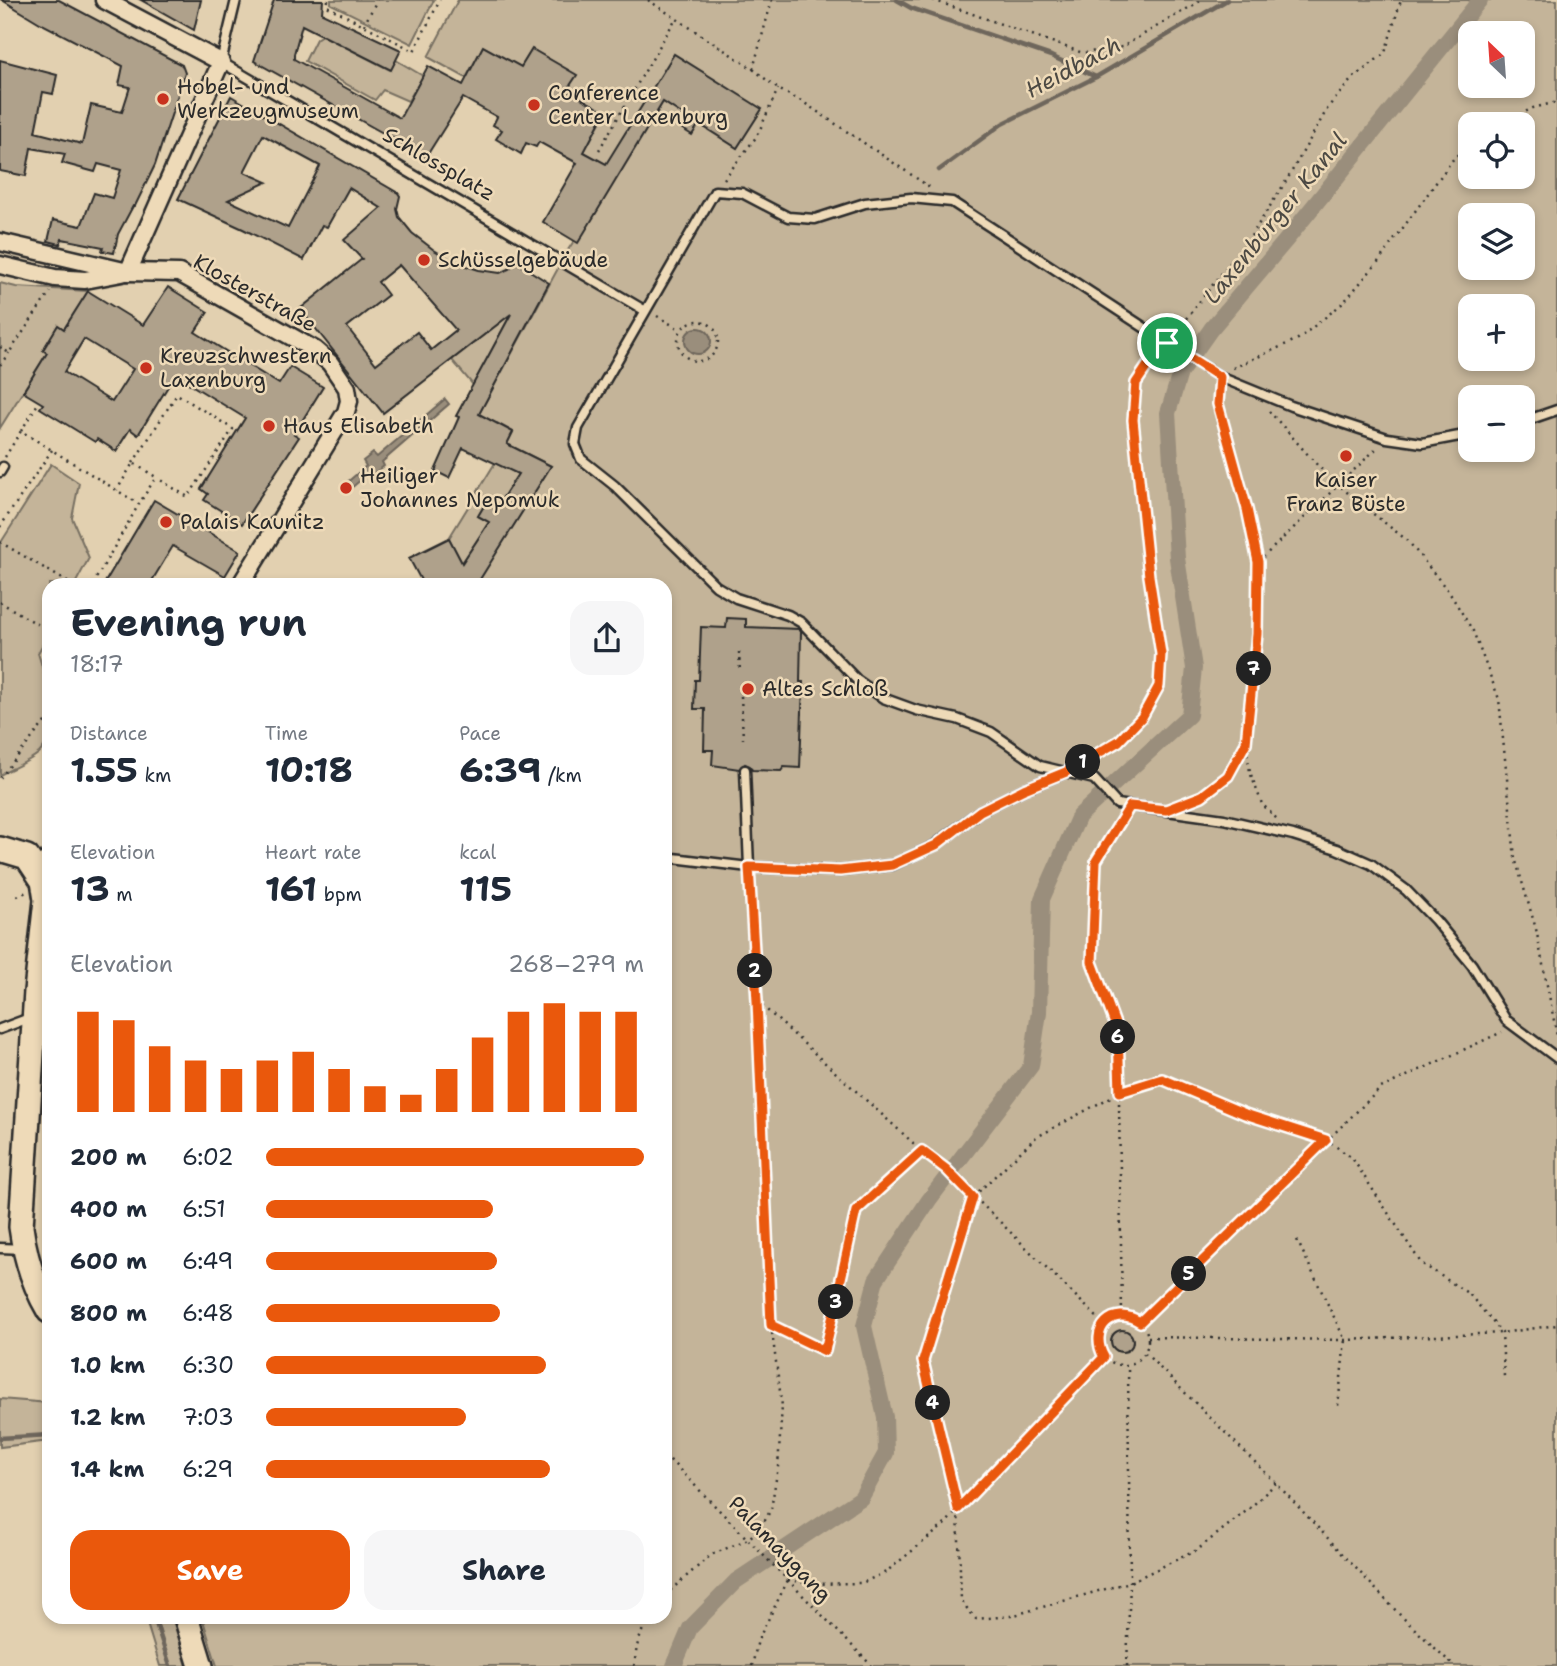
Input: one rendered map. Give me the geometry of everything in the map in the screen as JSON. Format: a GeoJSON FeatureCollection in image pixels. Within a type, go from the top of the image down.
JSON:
{"type":"FeatureCollection","features":[{"type":"Feature","properties":{"kind":"main road"},"geometry":{"type":"LineString","coordinates":[[0,849],[42,863]]}},
{"type":"Feature","properties":{"kind":"main road"},"geometry":{"type":"LineString","coordinates":[[42,996],[34,1016],[21,1227],[24,1249],[42,1300]]}},
{"type":"Feature","properties":{"kind":"main road"},"geometry":{"type":"LineString","coordinates":[[188,1624],[201,1666]]}},
{"type":"Feature","properties":{"kind":"street"},"geometry":{"type":"LineString","coordinates":[[104,0],[221,62],[128,272]]}},
{"type":"Feature","properties":{"kind":"street"},"geometry":{"type":"LineString","coordinates":[[0,242],[128,272]]}},
{"type":"Feature","properties":{"kind":"street"},"geometry":{"type":"LineString","coordinates":[[0,265],[60,279],[85,280],[128,272]]}},
{"type":"Feature","properties":{"kind":"street","name":"Klosterstraße"},"geometry":{"type":"LineString","coordinates":[[128,272],[179,274],[315,350],[334,369],[347,388],[349,401],[346,412],[245,578]]}},
{"type":"Feature","properties":{"kind":"lane"},"geometry":{"type":"LineString","coordinates":[[221,62],[236,0]]}},
{"type":"Feature","properties":{"kind":"lane","name":"Schlossplatz"},"geometry":{"type":"LineString","coordinates":[[221,62],[644,310]]}},
{"type":"Feature","properties":{"kind":"lane"},"geometry":{"type":"LineString","coordinates":[[1458,436],[1422,443],[1387,438],[1220,377],[952,202],[911,198],[865,203],[815,219],[788,217],[742,193],[715,191],[578,428],[575,444],[581,459],[615,486],[716,586],[736,598],[788,615],[802,623],[857,680],[883,698],[916,710],[957,719],[991,732],[1040,766],[1094,779],[1117,804],[1224,819],[1293,835],[1337,849],[1371,864],[1406,890],[1435,920],[1472,965],[1506,1020],[1557,1058]]}},
{"type":"Feature","properties":{"kind":"lane"},"geometry":{"type":"LineString","coordinates":[[1535,418],[1557,410]]}},
{"type":"Feature","properties":{"kind":"lane"},"geometry":{"type":"LineString","coordinates":[[745,770],[749,867]]}},
{"type":"Feature","properties":{"kind":"lane"},"geometry":{"type":"LineString","coordinates":[[672,858],[749,867],[840,871],[892,865],[936,845],[980,811],[1066,772]]}},
{"type":"Feature","properties":{"kind":"lane"},"geometry":{"type":"LineString","coordinates":[[0,1029],[34,1016]]}},
{"type":"Feature","properties":{"kind":"lane"},"geometry":{"type":"LineString","coordinates":[[0,1248],[24,1249]]}},
{"type":"Feature","properties":{"kind":"path"},"geometry":{"type":"LineString","coordinates":[[328,0],[327,6],[414,51],[440,0]]}},
{"type":"Feature","properties":{"kind":"path"},"geometry":{"type":"LineString","coordinates":[[364,24],[377,0]]}},
{"type":"Feature","properties":{"kind":"path"},"geometry":{"type":"LineString","coordinates":[[648,0],[753,69],[778,89],[803,102],[952,202]]}},
{"type":"Feature","properties":{"kind":"path"},"geometry":{"type":"LineString","coordinates":[[753,69],[772,0]]}},
{"type":"Feature","properties":{"kind":"path"},"geometry":{"type":"LineString","coordinates":[[933,0],[1083,53],[1122,47],[1202,0]]}},
{"type":"Feature","properties":{"kind":"path"},"geometry":{"type":"LineString","coordinates":[[1066,772],[1119,741],[1142,717],[1159,686],[1161,654],[1146,551],[1133,420],[1136,383],[1152,359],[1249,239],[1329,106],[1352,79],[1385,53],[1401,0]]}},
{"type":"Feature","properties":{"kind":"path"},"geometry":{"type":"LineString","coordinates":[[599,150],[676,18]]}},
{"type":"Feature","properties":{"kind":"path"},"geometry":{"type":"LineString","coordinates":[[715,191],[758,136],[778,89]]}},
{"type":"Feature","properties":{"kind":"path"},"geometry":{"type":"LineString","coordinates":[[1525,112],[1557,102]]}},
{"type":"Feature","properties":{"kind":"path"},"geometry":{"type":"LineString","coordinates":[[1293,835],[1262,804],[1250,772],[1246,743],[1257,634],[1258,562],[1247,509],[1218,404],[1220,377],[1239,365],[1298,339],[1343,303],[1378,262],[1458,154]]}},
{"type":"Feature","properties":{"kind":"path"},"geometry":{"type":"LineString","coordinates":[[0,365],[60,279]]}},
{"type":"Feature","properties":{"kind":"path"},"geometry":{"type":"LineString","coordinates":[[644,310],[681,330]]}},
{"type":"Feature","properties":{"kind":"path"},"geometry":{"type":"LineString","coordinates":[[702,321],[712,326],[718,337],[718,347],[711,357],[702,361],[691,360],[682,353],[678,345],[681,330],[690,322],[702,321]]}},
{"type":"Feature","properties":{"kind":"path"},"geometry":{"type":"LineString","coordinates":[[0,347],[9,353]]}},
{"type":"Feature","properties":{"kind":"path"},"geometry":{"type":"LineString","coordinates":[[1259,393],[1290,437],[1338,484],[1408,541],[1448,592],[1473,631],[1499,699],[1515,858],[1535,929],[1557,1036]]}},
{"type":"Feature","properties":{"kind":"path"},"geometry":{"type":"LineString","coordinates":[[117,490],[133,463],[177,394],[233,429],[188,497],[133,463]]}},
{"type":"Feature","properties":{"kind":"path"},"geometry":{"type":"LineString","coordinates":[[1,470],[4,458],[39,402]]}},
{"type":"Feature","properties":{"kind":"path"},"geometry":{"type":"LineString","coordinates":[[21,431],[139,504]]}},
{"type":"Feature","properties":{"kind":"path"},"geometry":{"type":"LineString","coordinates":[[1258,562],[1387,438]]}},
{"type":"Feature","properties":{"kind":"path"},"geometry":{"type":"LineString","coordinates":[[0,527],[52,450]]}},
{"type":"Feature","properties":{"kind":"path"},"geometry":{"type":"LineString","coordinates":[[96,578],[156,477]]}},
{"type":"Feature","properties":{"kind":"path"},"geometry":{"type":"LineString","coordinates":[[0,542],[61,578]]}},
{"type":"Feature","properties":{"kind":"path"},"geometry":{"type":"LineString","coordinates":[[0,602],[42,627]]}},
{"type":"Feature","properties":{"kind":"path"},"geometry":{"type":"LineString","coordinates":[[739,652],[740,673]]}},
{"type":"Feature","properties":{"kind":"path"},"geometry":{"type":"LineString","coordinates":[[741,696],[743,739]]}},
{"type":"Feature","properties":{"kind":"path"},"geometry":{"type":"LineString","coordinates":[[0,777],[42,726]]}},
{"type":"Feature","properties":{"kind":"path"},"geometry":{"type":"LineString","coordinates":[[1166,810],[1202,796],[1228,776],[1246,743]]}},
{"type":"Feature","properties":{"kind":"path"},"geometry":{"type":"LineString","coordinates":[[1122,1315],[1118,1032],[1092,962],[1096,861],[1130,806]]}},
{"type":"Feature","properties":{"kind":"path"},"geometry":{"type":"LineString","coordinates":[[672,1589],[712,1555],[748,1539],[762,1526],[771,1509],[778,1467],[782,1406],[771,1325],[749,867]]}},
{"type":"Feature","properties":{"kind":"path"},"geometry":{"type":"LineString","coordinates":[[757,1001],[922,1151],[946,1169],[1104,1324]]}},
{"type":"Feature","properties":{"kind":"path"},"geometry":{"type":"LineString","coordinates":[[1140,1322],[1381,1088],[1515,1027]]}},
{"type":"Feature","properties":{"kind":"path"},"geometry":{"type":"LineString","coordinates":[[1276,1483],[1250,1508],[1197,1550],[1130,1582],[1011,1616],[976,1619],[961,1601],[958,1509],[923,1361],[973,1197],[1035,1138],[1120,1092],[1162,1079],[1245,1114],[1326,1140],[1352,1158],[1421,1263],[1469,1294],[1502,1333],[1504,1377]]}},
{"type":"Feature","properties":{"kind":"path"},"geometry":{"type":"LineString","coordinates":[[771,1325],[825,1351],[856,1211],[922,1151]]}},
{"type":"Feature","properties":{"kind":"path"},"geometry":{"type":"LineString","coordinates":[[1297,1240],[1345,1340],[1338,1406]]}},
{"type":"Feature","properties":{"kind":"path"},"geometry":{"type":"LineString","coordinates":[[1122,1315],[1140,1322],[1148,1337],[1145,1353],[1136,1362],[1128,1365],[1112,1363],[1104,1357],[1099,1348],[1099,1334],[1104,1324],[1111,1318],[1122,1315]]}},
{"type":"Feature","properties":{"kind":"path"},"geometry":{"type":"LineString","coordinates":[[1148,1337],[1345,1340],[1502,1333],[1557,1325]]}},
{"type":"Feature","properties":{"kind":"path"},"geometry":{"type":"LineString","coordinates":[[1145,1353],[1276,1483],[1399,1614],[1454,1666]]}},
{"type":"Feature","properties":{"kind":"path"},"geometry":{"type":"LineString","coordinates":[[752,1666],[758,1640],[788,1580],[811,1584],[862,1583],[886,1572],[924,1543],[1104,1357]]}},
{"type":"Feature","properties":{"kind":"path"},"geometry":{"type":"LineString","coordinates":[[1127,1666],[1130,1582],[1128,1365]]}},
{"type":"Feature","properties":{"kind":"path","name":"Palamaygang"},"geometry":{"type":"LineString","coordinates":[[672,1462],[872,1666]]}},
{"type":"Feature","properties":{"kind":"path"},"geometry":{"type":"LineString","coordinates":[[634,1666],[645,1624]]}},
{"type":"Feature","properties":{"kind":"shaded area"},"geometry":{"type":"Polygon","coordinates":[[[331,0],[434,0],[412,44],[331,4],[331,0]]]}},
{"type":"Feature","properties":{"kind":"shaded area"},"geometry":{"type":"Polygon","coordinates":[[[458,0],[1557,0],[1557,1666],[217,1666],[204,1624],[672,1624],[672,578],[480,578],[551,466],[507,444],[513,432],[497,423],[473,425],[568,250],[619,172],[584,152],[605,113],[567,90],[576,75],[532,49],[521,67],[483,46],[466,78],[428,57],[458,0]]]}},
{"type":"Feature","properties":{"kind":"shaded area"},"geometry":{"type":"Polygon","coordinates":[[[322,35],[390,70],[396,60],[423,76],[408,101],[383,90],[375,100],[305,61],[316,39],[322,35]]]}},
{"type":"Feature","properties":{"kind":"shaded area"},"geometry":{"type":"Polygon","coordinates":[[[0,283],[16,287],[88,291],[64,329],[58,326],[43,350],[47,353],[0,428],[0,283]]]}},
{"type":"Feature","properties":{"kind":"shaded area"},"geometry":{"type":"Polygon","coordinates":[[[511,314],[473,385],[452,360],[511,314]]]}},
{"type":"Feature","properties":{"kind":"shaded area"},"geometry":{"type":"Polygon","coordinates":[[[698,328],[707,332],[711,341],[707,350],[698,354],[689,350],[685,341],[689,332],[698,328]]]}},
{"type":"Feature","properties":{"kind":"shaded area"},"geometry":{"type":"Polygon","coordinates":[[[445,399],[449,404],[382,462],[384,466],[374,474],[371,471],[349,490],[344,485],[366,466],[363,461],[373,453],[377,457],[445,399]]]}},
{"type":"Feature","properties":{"kind":"shaded area"},"geometry":{"type":"Polygon","coordinates":[[[495,463],[518,474],[498,505],[488,499],[478,516],[489,522],[462,563],[449,538],[495,463]]]}},
{"type":"Feature","properties":{"kind":"shaded area"},"geometry":{"type":"Polygon","coordinates":[[[51,464],[79,483],[72,518],[89,558],[78,578],[42,578],[42,646],[38,653],[42,666],[42,749],[35,756],[0,775],[0,544],[51,464]]]}},
{"type":"Feature","properties":{"kind":"shaded area"},"geometry":{"type":"Polygon","coordinates":[[[0,1399],[42,1402],[42,1442],[0,1447],[0,1399]]]}},
{"type":"Feature","properties":{"kind":"shaded area"},"geometry":{"type":"Polygon","coordinates":[[[147,1624],[174,1624],[187,1666],[160,1666],[147,1624]]]}},
{"type":"Feature","properties":{"kind":"building"},"geometry":{"type":"Polygon","coordinates":[[[2,0],[59,0],[182,65],[185,73],[155,165],[118,234],[114,253],[102,251],[103,247],[62,239],[60,244],[48,241],[53,220],[81,226],[94,193],[112,198],[121,170],[98,164],[95,172],[62,163],[65,154],[31,148],[26,176],[0,171],[0,60],[57,75],[53,94],[43,92],[35,132],[82,144],[91,105],[122,112],[130,87],[119,85],[123,66],[2,0]]]}},
{"type":"Feature","properties":{"kind":"building"},"geometry":{"type":"Polygon","coordinates":[[[141,0],[201,0],[194,30],[141,0]]]}},
{"type":"Feature","properties":{"kind":"building"},"geometry":{"type":"Polygon","coordinates":[[[274,0],[323,0],[322,13],[401,50],[391,70],[302,25],[294,54],[294,59],[400,118],[428,66],[463,85],[483,46],[521,67],[532,49],[577,75],[567,90],[605,112],[584,152],[606,164],[674,54],[762,109],[737,148],[699,124],[692,135],[676,125],[683,115],[663,102],[578,243],[543,222],[577,163],[539,142],[536,147],[526,143],[521,154],[496,139],[502,130],[493,125],[497,117],[463,98],[426,157],[254,61],[274,0]]]}},
{"type":"Feature","properties":{"kind":"building"},"geometry":{"type":"Polygon","coordinates":[[[231,96],[398,193],[399,217],[412,233],[434,250],[457,263],[479,270],[500,273],[516,262],[549,283],[479,414],[513,432],[507,444],[551,466],[481,578],[420,578],[409,558],[449,538],[462,563],[489,522],[478,516],[488,499],[498,505],[518,474],[463,448],[449,478],[435,471],[459,417],[456,416],[511,314],[383,413],[300,309],[362,259],[344,240],[381,208],[349,188],[327,227],[322,225],[304,260],[178,199],[231,96]],[[263,135],[244,172],[267,182],[228,200],[288,228],[320,166],[263,135]],[[399,265],[378,282],[388,295],[347,327],[376,364],[417,332],[431,350],[456,330],[399,265]]]}},
{"type":"Feature","properties":{"kind":"building"},"geometry":{"type":"Polygon","coordinates":[[[168,287],[208,312],[195,332],[279,384],[290,367],[323,387],[294,434],[299,437],[242,524],[204,500],[208,494],[201,489],[245,418],[175,375],[138,435],[130,429],[116,451],[97,439],[95,442],[40,408],[43,404],[23,392],[47,353],[43,350],[58,325],[64,329],[88,291],[143,325],[168,287]],[[84,339],[64,372],[112,402],[133,369],[84,339]]]}},
{"type":"Feature","properties":{"kind":"building","name":"Palais Kaunitz"},"geometry":{"type":"Polygon","coordinates":[[[154,500],[240,551],[225,576],[173,546],[154,578],[108,578],[154,500]]]}},
{"type":"Feature","properties":{"kind":"building","name":"Altes Schloß"},"geometry":{"type":"Polygon","coordinates":[[[727,618],[746,619],[746,627],[799,629],[801,632],[800,682],[803,682],[800,768],[784,767],[781,771],[752,770],[745,764],[739,769],[712,765],[713,750],[704,750],[705,709],[694,709],[695,680],[699,680],[701,627],[726,628],[727,618]]]}},
{"type":"Feature","properties":{"kind":"building"},"geometry":{"type":"Polygon","coordinates":[[[1122,1330],[1130,1333],[1133,1341],[1130,1349],[1122,1352],[1114,1349],[1111,1341],[1114,1333],[1122,1330]]]}},
{"type":"Feature","properties":{"kind":"waterway"},"geometry":{"type":"LineString","coordinates":[[897,0],[911,8],[1051,56],[1096,77]]}},
{"type":"Feature","properties":{"kind":"waterway","name":"Heidbach"},"geometry":{"type":"LineString","coordinates":[[939,170],[1002,124],[1096,77],[1227,0]]}},
{"type":"Feature","properties":{"kind":"waterway","name":"Laxenburger Kanal"},"geometry":{"type":"LineString","coordinates":[[674,1666],[690,1628],[736,1581],[861,1498],[886,1453],[885,1417],[864,1326],[876,1280],[929,1200],[1031,1066],[1039,1012],[1042,899],[1079,816],[1189,715],[1194,668],[1177,558],[1168,413],[1180,373],[1211,329],[1480,0]]}},
{"type":"Feature","properties":{"kind":"waterway"},"geometry":{"type":"LineString","coordinates":[[0,1438],[42,1435]]}},
{"type":"Feature","properties":{"kind":"waterway"},"geometry":{"type":"LineString","coordinates":[[156,1624],[170,1666]]}},
{"type":"Feature","properties":{"kind":"place","name":"Hobel- und Werkzeugmuseum"},"geometry":{"type":"Point","coordinates":[163,99]}},
{"type":"Feature","properties":{"kind":"place","name":"Conference Center Laxenburg"},"geometry":{"type":"Point","coordinates":[534,105]}},
{"type":"Feature","properties":{"kind":"place","name":"Schüsselgebäude"},"geometry":{"type":"Point","coordinates":[424,260]}},
{"type":"Feature","properties":{"kind":"place","name":"Kreuzschwestern Laxenburg"},"geometry":{"type":"Point","coordinates":[146,368]}},
{"type":"Feature","properties":{"kind":"place","name":"Haus Elisabeth"},"geometry":{"type":"Point","coordinates":[269,426]}},
{"type":"Feature","properties":{"kind":"place","name":"Kaiser Franz Büste"},"geometry":{"type":"Point","coordinates":[1346,456]}},
{"type":"Feature","properties":{"kind":"place","name":"Heiliger Johannes Nepomuk"},"geometry":{"type":"Point","coordinates":[346,488]}},
{"type":"Feature","properties":{"kind":"place","name":"Palais Kaunitz"},"geometry":{"type":"Point","coordinates":[166,522]}},
{"type":"Feature","properties":{"kind":"place","name":"Altes Schloß"},"geometry":{"type":"Point","coordinates":[748,689]}},
{"type":"Feature","properties":{"kind":"route"},"geometry":{"type":"LineString","coordinates":[[1167,343],[1220,377],[1218,404],[1247,509],[1258,562],[1257,634],[1246,743],[1228,776],[1202,796],[1166,810],[1130,806],[1096,861],[1092,962],[1118,1032],[1120,1092],[1162,1079],[1245,1114],[1326,1140],[1140,1322],[1122,1315],[1111,1318],[1104,1324],[1099,1334],[1099,1348],[1104,1357],[958,1509],[923,1361],[973,1197],[946,1169],[922,1151],[856,1211],[825,1351],[771,1325],[749,867],[840,871],[892,865],[936,845],[980,811],[1066,772],[1119,741],[1142,717],[1159,686],[1161,654],[1149,576],[1133,420],[1136,383],[1167,343]]}}]}
